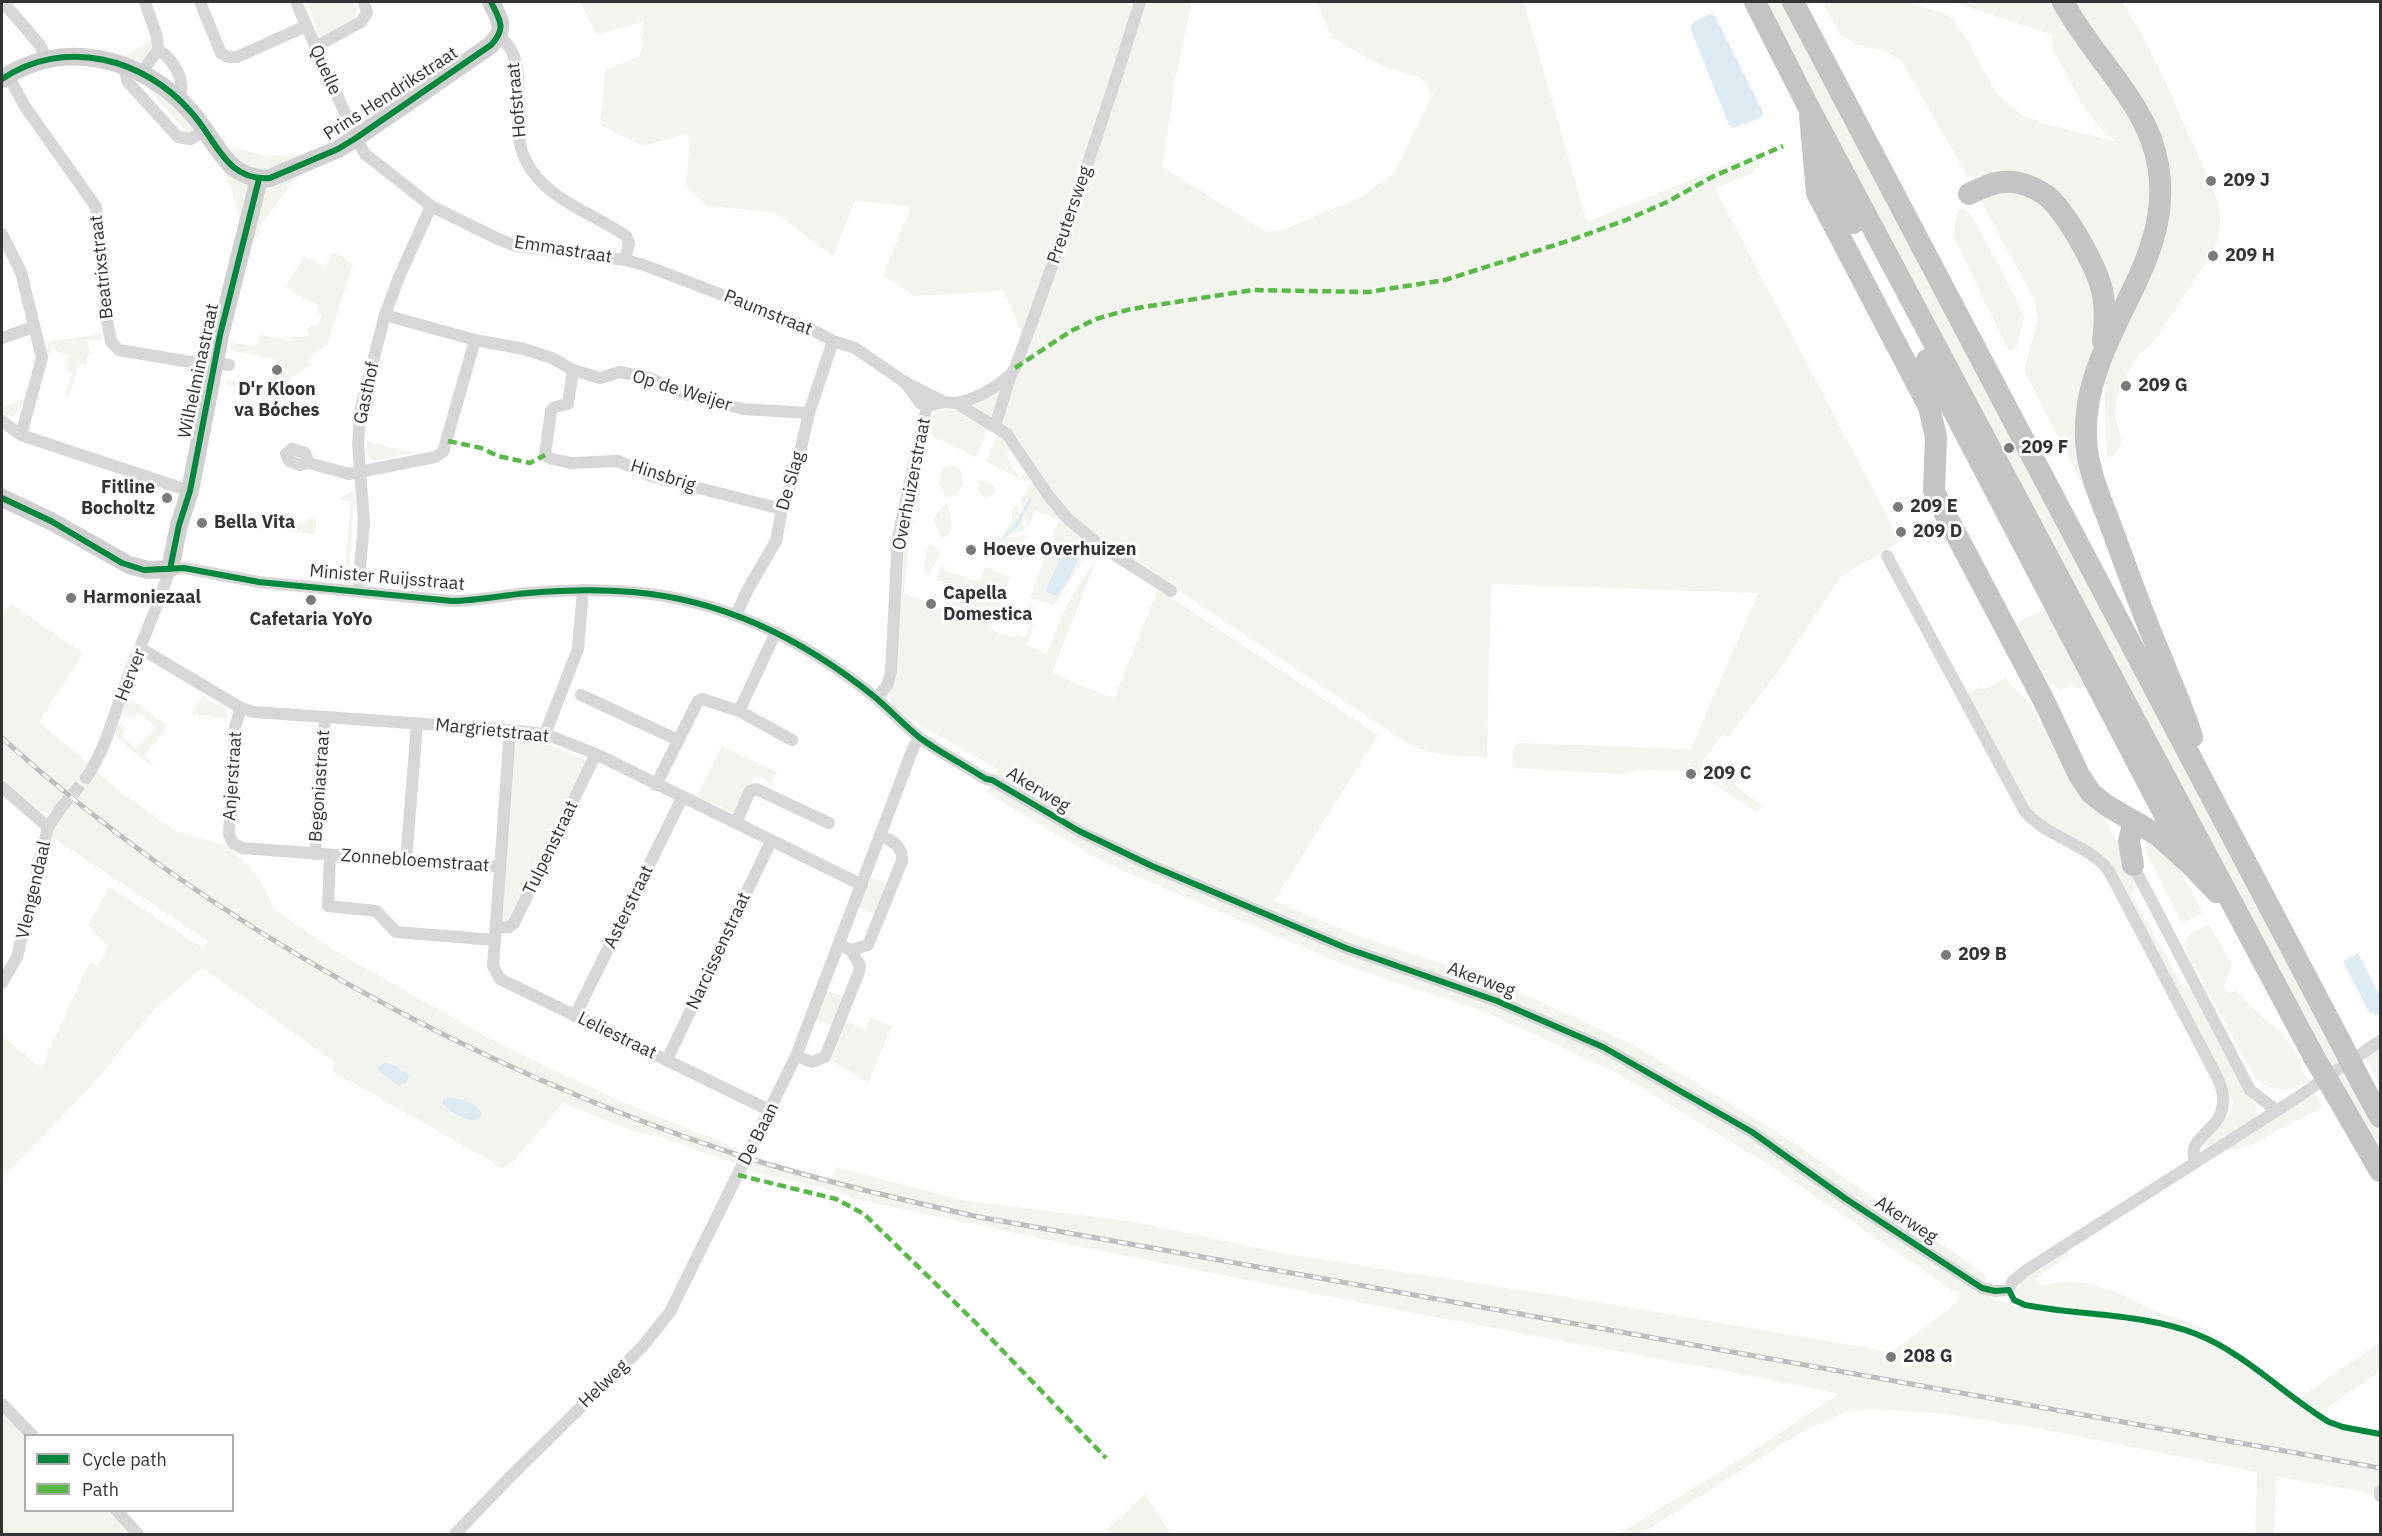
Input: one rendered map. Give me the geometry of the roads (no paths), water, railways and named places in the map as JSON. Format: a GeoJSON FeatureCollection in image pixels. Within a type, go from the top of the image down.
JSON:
{"type":"FeatureCollection","features":[{"type":"Feature","properties":{"kind":"highway"},"geometry":{"type":"LineString","coordinates":[[1755,2],[2190,864]]}},
{"type":"Feature","properties":{"kind":"highway"},"geometry":{"type":"LineString","coordinates":[[1792,2],[2380,1117]]}},
{"type":"Feature","properties":{"kind":"highway"},"geometry":{"type":"LineString","coordinates":[[2063,2],[2138,113],[2150,137],[2160,177],[2161,201],[2151,248],[2143,272],[2100,357],[2090,388],[2086,446],[2098,493],[2186,718],[2211,795]]}},
{"type":"Feature","properties":{"kind":"highway"},"geometry":{"type":"LineString","coordinates":[[1809,108],[1817,193],[1929,407],[1936,437],[1934,491],[1949,525],[2038,690],[2079,775],[2091,793],[2106,805],[2159,836],[2190,864],[2236,913]]}},
{"type":"Feature","properties":{"kind":"highway"},"geometry":{"type":"LineString","coordinates":[[1813,154],[1987,460],[2314,1057],[2380,1171]]}},
{"type":"Feature","properties":{"kind":"highway"},"geometry":{"type":"LineString","coordinates":[[1970,194],[1998,183],[2014,182],[2039,191],[2056,205],[2091,260],[2099,278],[2105,310],[2100,357]]}},
{"type":"Feature","properties":{"kind":"highway"},"geometry":{"type":"LineString","coordinates":[[2133,865],[2129,841],[2132,829],[2140,825]]}},
{"type":"Feature","properties":{"kind":"street"},"geometry":{"type":"LineString","coordinates":[[3,2],[40,45],[47,60]]}},
{"type":"Feature","properties":{"kind":"street"},"geometry":{"type":"LineString","coordinates":[[142,72],[158,50],[157,38],[145,2]]}},
{"type":"Feature","properties":{"kind":"street"},"geometry":{"type":"LineString","coordinates":[[200,2],[221,52],[228,57],[237,57],[306,26]]}},
{"type":"Feature","properties":{"kind":"street","name":"Quelle"},"geometry":{"type":"LineString","coordinates":[[296,2],[356,138]]}},
{"type":"Feature","properties":{"kind":"street"},"geometry":{"type":"LineString","coordinates":[[315,47],[361,22],[367,13],[364,2]]}},
{"type":"Feature","properties":{"kind":"street"},"geometry":{"type":"LineString","coordinates":[[492,2],[501,21],[500,36]]}},
{"type":"Feature","properties":{"kind":"street","name":"Preutersweg"},"geometry":{"type":"LineString","coordinates":[[995,426],[1011,374],[1017,363],[1087,165],[1140,2]]}},
{"type":"Feature","properties":{"kind":"street","name":"Prins Hendrikstraat"},"geometry":{"type":"LineString","coordinates":[[259,179],[281,175],[338,149],[491,45],[500,36]]}},
{"type":"Feature","properties":{"kind":"street","name":"Hofstraat"},"geometry":{"type":"LineString","coordinates":[[500,36],[509,44],[514,57],[518,80],[520,146],[525,159],[541,182],[575,208],[626,236],[629,243],[625,260]]}},
{"type":"Feature","properties":{"kind":"street"},"geometry":{"type":"LineString","coordinates":[[158,50],[168,55],[182,80],[183,87],[179,100]]}},
{"type":"Feature","properties":{"kind":"street"},"geometry":{"type":"LineString","coordinates":[[5,77],[47,60],[92,57],[109,59],[142,72],[179,100],[206,129],[230,166],[242,175],[259,179]]}},
{"type":"Feature","properties":{"kind":"street"},"geometry":{"type":"LineString","coordinates":[[124,65],[127,81],[178,137],[191,139],[206,129]]}},
{"type":"Feature","properties":{"kind":"street","name":"Beatrixstraat"},"geometry":{"type":"LineString","coordinates":[[5,77],[96,207],[106,320],[113,346],[119,350],[219,365]]}},
{"type":"Feature","properties":{"kind":"street","name":"Emmastraat"},"geometry":{"type":"LineString","coordinates":[[356,138],[365,154],[431,206],[516,246],[625,260]]}},
{"type":"Feature","properties":{"kind":"street","name":"Wilhelminastraat"},"geometry":{"type":"LineString","coordinates":[[170,569],[219,365],[259,179]]}},
{"type":"Feature","properties":{"kind":"street","name":"Gasthof"},"geometry":{"type":"LineString","coordinates":[[358,591],[364,522],[358,444],[361,407],[385,315],[399,277],[431,206]]}},
{"type":"Feature","properties":{"kind":"street"},"geometry":{"type":"LineString","coordinates":[[2,234],[21,272],[42,358],[21,435]]}},
{"type":"Feature","properties":{"kind":"street","name":"Paumstraat"},"geometry":{"type":"LineString","coordinates":[[625,260],[800,324],[833,341],[846,344],[866,354],[903,381],[950,402]]}},
{"type":"Feature","properties":{"kind":"street","name":"Op de Weijer"},"geometry":{"type":"LineString","coordinates":[[385,315],[475,340],[524,349],[552,358],[573,370],[600,378],[620,372],[649,378],[688,395],[743,409],[809,413]]}},
{"type":"Feature","properties":{"kind":"street"},"geometry":{"type":"LineString","coordinates":[[2,338],[33,327]]}},
{"type":"Feature","properties":{"kind":"street"},"geometry":{"type":"LineString","coordinates":[[309,464],[343,473],[435,457],[443,453],[475,340]]}},
{"type":"Feature","properties":{"kind":"street","name":"De Slag"},"geometry":{"type":"LineString","coordinates":[[736,615],[748,589],[776,541],[782,509],[797,466],[809,413],[833,341]]}},
{"type":"Feature","properties":{"kind":"street","name":"Hinsbrig"},"geometry":{"type":"LineString","coordinates":[[573,370],[568,404],[555,407],[551,411],[545,455],[571,463],[618,461],[651,476],[782,509]]}},
{"type":"Feature","properties":{"kind":"street"},"geometry":{"type":"LineString","coordinates":[[950,402],[973,398],[988,391],[1011,374]]}},
{"type":"Feature","properties":{"kind":"street","name":"Paumstraat"},"geometry":{"type":"LineString","coordinates":[[903,381],[920,403],[927,406]]}},
{"type":"Feature","properties":{"kind":"street","name":"Overhuizerstraat"},"geometry":{"type":"LineString","coordinates":[[876,698],[886,686],[891,672],[898,537],[927,406],[950,402],[995,426],[1012,439],[1048,495],[1067,518],[1098,544],[1171,591]]}},
{"type":"Feature","properties":{"kind":"street"},"geometry":{"type":"LineString","coordinates":[[2,421],[21,435],[190,491]]}},
{"type":"Feature","properties":{"kind":"street"},"geometry":{"type":"LineString","coordinates":[[2,498],[51,521],[129,565],[148,570],[170,569]]}},
{"type":"Feature","properties":{"kind":"street"},"geometry":{"type":"LineString","coordinates":[[1887,556],[2024,810],[2035,822],[2086,850],[2109,871],[2216,1075],[2223,1092],[2222,1112],[2217,1122],[2193,1146],[2192,1153],[2195,1162]]}},
{"type":"Feature","properties":{"kind":"street","name":"Minister Ruijsstraat"},"geometry":{"type":"LineString","coordinates":[[170,569],[184,568],[249,580],[417,598],[474,601],[526,593],[584,590],[655,595],[708,605],[776,632],[834,666],[876,698],[920,738]]}},
{"type":"Feature","properties":{"kind":"street","name":"Herver"},"geometry":{"type":"LineString","coordinates":[[86,778],[106,743],[125,686],[160,602],[170,569]]}},
{"type":"Feature","properties":{"kind":"street"},"geometry":{"type":"LineString","coordinates":[[545,734],[578,649],[584,590]]}},
{"type":"Feature","properties":{"kind":"street"},"geometry":{"type":"LineString","coordinates":[[739,711],[776,632]]}},
{"type":"Feature","properties":{"kind":"street","name":"Margrietstraat"},"geometry":{"type":"LineString","coordinates":[[140,648],[241,708],[254,712],[545,734],[596,754],[862,885]]}},
{"type":"Feature","properties":{"kind":"street"},"geometry":{"type":"LineString","coordinates":[[581,694],[678,740]]}},
{"type":"Feature","properties":{"kind":"street"},"geometry":{"type":"LineString","coordinates":[[656,785],[698,702],[702,699],[739,711],[792,740]]}},
{"type":"Feature","properties":{"kind":"street","name":"Anjerstraat"},"geometry":{"type":"LineString","coordinates":[[233,843],[229,835],[229,824],[235,727],[241,708]]}},
{"type":"Feature","properties":{"kind":"street","name":"Begoniastraat"},"geometry":{"type":"LineString","coordinates":[[315,854],[325,718]]}},
{"type":"Feature","properties":{"kind":"street"},"geometry":{"type":"LineString","coordinates":[[406,861],[417,724]]}},
{"type":"Feature","properties":{"kind":"street","name":"Tulpenstraat"},"geometry":{"type":"LineString","coordinates":[[495,934],[510,730]]}},
{"type":"Feature","properties":{"kind":"street","name":"Akerweg"},"geometry":{"type":"LineString","coordinates":[[920,738],[1069,826],[1152,866],[1346,948],[1497,1001],[1603,1047],[1752,1132],[1846,1199],[1982,1288],[1995,1291],[2009,1290],[2012,1282],[2025,1271],[2380,1041]]}},
{"type":"Feature","properties":{"kind":"street","name":"De Baan"},"geometry":{"type":"LineString","coordinates":[[720,1211],[796,1056],[914,746],[920,738]]}},
{"type":"Feature","properties":{"kind":"street","name":"Tulpenstraat"},"geometry":{"type":"LineString","coordinates":[[495,934],[514,923],[596,754]]}},
{"type":"Feature","properties":{"kind":"street"},"geometry":{"type":"LineString","coordinates":[[2,787],[48,828],[61,808]]}},
{"type":"Feature","properties":{"kind":"street"},"geometry":{"type":"LineString","coordinates":[[736,823],[750,791],[756,789],[830,823]]}},
{"type":"Feature","properties":{"kind":"street","name":"Asterstraat"},"geometry":{"type":"LineString","coordinates":[[575,1016],[682,798]]}},
{"type":"Feature","properties":{"kind":"street","name":"Vlengendaal"},"geometry":{"type":"LineString","coordinates":[[2,983],[20,947],[48,828]]}},
{"type":"Feature","properties":{"kind":"street"},"geometry":{"type":"LineString","coordinates":[[851,950],[868,945],[902,861],[901,853],[893,840],[880,836]]}},
{"type":"Feature","properties":{"kind":"street","name":"Narcissenstraat"},"geometry":{"type":"LineString","coordinates":[[667,1060],[771,841]]}},
{"type":"Feature","properties":{"kind":"street","name":"Zonnebloemstraat"},"geometry":{"type":"LineString","coordinates":[[233,843],[242,848],[500,867]]}},
{"type":"Feature","properties":{"kind":"street","name":"Zonnebloemstraat"},"geometry":{"type":"LineString","coordinates":[[330,855],[328,906],[376,911],[396,932],[495,934]]}},
{"type":"Feature","properties":{"kind":"street"},"geometry":{"type":"LineString","coordinates":[[2133,865],[2250,1090],[2276,1110]]}},
{"type":"Feature","properties":{"kind":"street","name":"Leliestraat"},"geometry":{"type":"LineString","coordinates":[[495,934],[493,966],[500,979],[771,1111]]}},
{"type":"Feature","properties":{"kind":"street"},"geometry":{"type":"LineString","coordinates":[[796,1056],[812,1062],[825,1057],[859,972],[860,966],[851,950],[839,945]]}},
{"type":"Feature","properties":{"kind":"street","name":"Helweg"},"geometry":{"type":"LineString","coordinates":[[455,1534],[662,1325],[720,1211]]}},
{"type":"Feature","properties":{"kind":"street"},"geometry":{"type":"LineString","coordinates":[[2,1404],[31,1434]]}},
{"type":"Feature","properties":{"kind":"street"},"geometry":{"type":"LineString","coordinates":[[2380,1491],[2380,1496]]}},
{"type":"Feature","properties":{"kind":"street"},"geometry":{"type":"LineString","coordinates":[[118,1512],[138,1534]]}},
{"type":"Feature","properties":{"kind":"waterway"},"geometry":{"type":"LineString","coordinates":[[1004,537],[1016,526],[1030,500]]}},
{"type":"Feature","properties":{"kind":"tunnel"},"geometry":{"type":"LineString","coordinates":[[61,808],[86,778]]}},
{"type":"Feature","properties":{"kind":"railway"},"geometry":{"type":"LineString","coordinates":[[2,738],[82,806],[167,870],[256,929],[349,984],[444,1035],[541,1080],[639,1120],[738,1155],[858,1189],[979,1217],[2380,1468]]}},
{"type":"Feature","properties":{"kind":"place","name":"209 J"},"geometry":{"type":"Point","coordinates":[2211,181]}},
{"type":"Feature","properties":{"kind":"place","name":"209 H"},"geometry":{"type":"Point","coordinates":[2213,256]}},
{"type":"Feature","properties":{"kind":"place","name":"D'r Kloon va Bóches"},"geometry":{"type":"Point","coordinates":[277,370]}},
{"type":"Feature","properties":{"kind":"place","name":"209 G"},"geometry":{"type":"Point","coordinates":[2126,386]}},
{"type":"Feature","properties":{"kind":"place","name":"209 F"},"geometry":{"type":"Point","coordinates":[2009,448]}},
{"type":"Feature","properties":{"kind":"place","name":"Fitline Bocholtz"},"geometry":{"type":"Point","coordinates":[167,498]}},
{"type":"Feature","properties":{"kind":"place","name":"209 E"},"geometry":{"type":"Point","coordinates":[1898,507]}},
{"type":"Feature","properties":{"kind":"place","name":"Bella Vita"},"geometry":{"type":"Point","coordinates":[202,523]}},
{"type":"Feature","properties":{"kind":"place","name":"209 D"},"geometry":{"type":"Point","coordinates":[1901,532]}},
{"type":"Feature","properties":{"kind":"place","name":"Hoeve Overhuizen"},"geometry":{"type":"Point","coordinates":[971,550]}},
{"type":"Feature","properties":{"kind":"place","name":"Harmoniezaal"},"geometry":{"type":"Point","coordinates":[71,598]}},
{"type":"Feature","properties":{"kind":"place","name":"Cafetaria YoYo"},"geometry":{"type":"Point","coordinates":[311,600]}},
{"type":"Feature","properties":{"kind":"place","name":"Capella Domestica"},"geometry":{"type":"Point","coordinates":[931,604]}},
{"type":"Feature","properties":{"kind":"place","name":"209 C"},"geometry":{"type":"Point","coordinates":[1691,774]}},
{"type":"Feature","properties":{"kind":"place","name":"209 B"},"geometry":{"type":"Point","coordinates":[1946,955]}},
{"type":"Feature","properties":{"kind":"place","name":"208 G"},"geometry":{"type":"Point","coordinates":[1891,1357]}}]}
